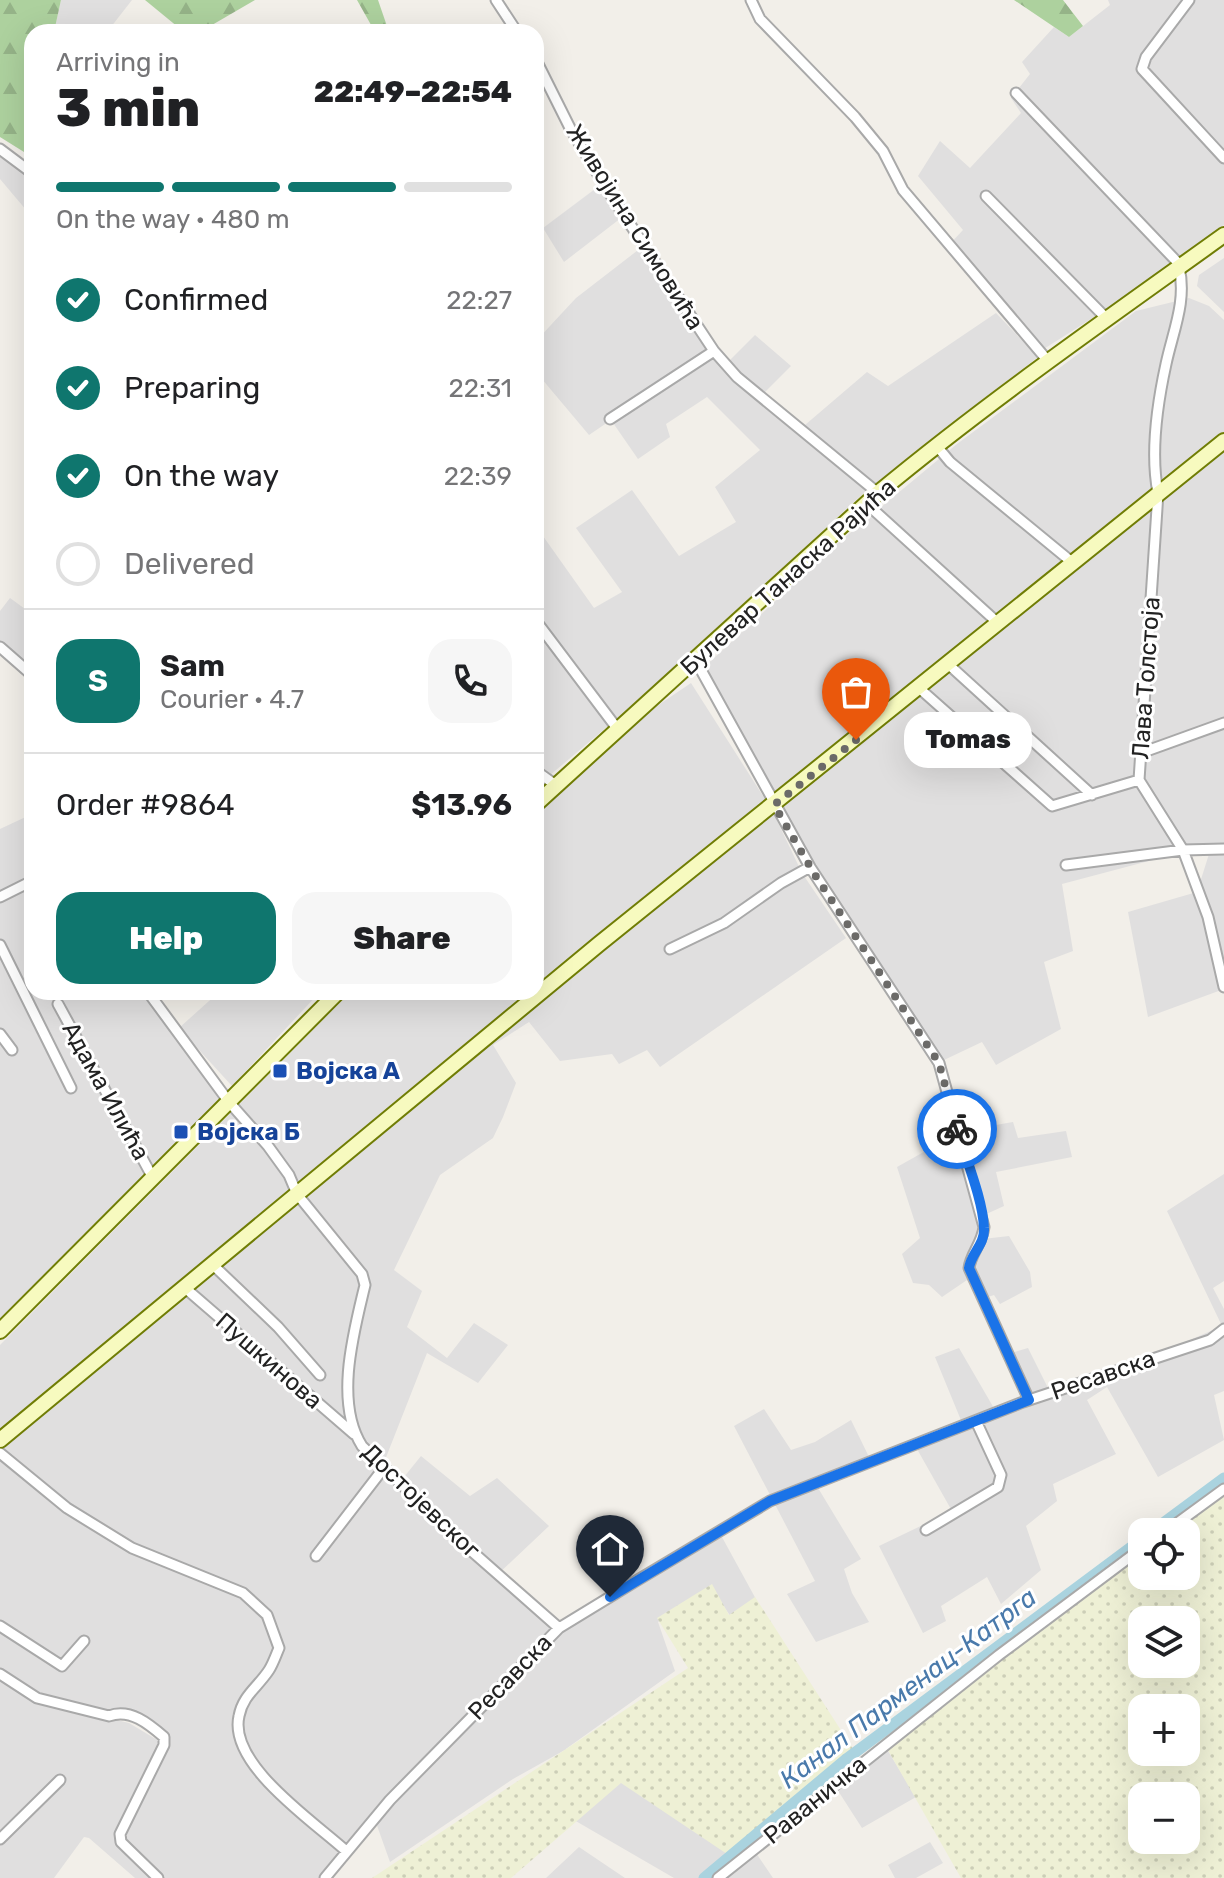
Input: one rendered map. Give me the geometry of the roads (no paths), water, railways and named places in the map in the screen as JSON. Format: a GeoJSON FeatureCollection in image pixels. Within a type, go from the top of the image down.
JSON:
{"type":"FeatureCollection","features":[{"type":"Feature","properties":{"kind":"street"},"geometry":{"type":"LineString","coordinates":[[496,0],[512,24]]}},
{"type":"Feature","properties":{"kind":"street"},"geometry":{"type":"LineString","coordinates":[[751,0],[760,19],[855,117],[883,151],[903,190],[1048,361]]}},
{"type":"Feature","properties":{"kind":"street"},"geometry":{"type":"LineString","coordinates":[[1189,0],[1146,57],[1142,69],[1224,158]]}},
{"type":"Feature","properties":{"kind":"street","name":"Живојина Симовића"},"geometry":{"type":"LineString","coordinates":[[544,76],[570,128],[608,191],[714,351],[737,377],[873,498],[998,623]]}},
{"type":"Feature","properties":{"kind":"street"},"geometry":{"type":"LineString","coordinates":[[1016,93],[1180,266],[1184,290],[1165,366],[1152,465],[1158,493]]}},
{"type":"Feature","properties":{"kind":"street"},"geometry":{"type":"LineString","coordinates":[[0,149],[24,167]]}},
{"type":"Feature","properties":{"kind":"street"},"geometry":{"type":"LineString","coordinates":[[986,196],[1106,318]]}},
{"type":"Feature","properties":{"kind":"street","name":"Булевар Танаска Рајића"},"geometry":{"type":"LineString","coordinates":[[544,797],[873,498],[936,445],[1106,318],[1224,235]]}},
{"type":"Feature","properties":{"kind":"street","name":"Живојина Симовића"},"geometry":{"type":"LineString","coordinates":[[610,419],[714,351]]}},
{"type":"Feature","properties":{"kind":"street"},"geometry":{"type":"LineString","coordinates":[[544,990],[1224,441]]}},
{"type":"Feature","properties":{"kind":"street"},"geometry":{"type":"LineString","coordinates":[[936,445],[950,462],[1073,563]]}},
{"type":"Feature","properties":{"kind":"street","name":"Лава Толстоја"},"geometry":{"type":"LineString","coordinates":[[1158,493],[1139,780],[1183,850],[1208,917],[1224,987]]}},
{"type":"Feature","properties":{"kind":"street"},"geometry":{"type":"LineString","coordinates":[[544,632],[619,731]]}},
{"type":"Feature","properties":{"kind":"street"},"geometry":{"type":"LineString","coordinates":[[0,647],[24,668]]}},
{"type":"Feature","properties":{"kind":"street"},"geometry":{"type":"LineString","coordinates":[[696,661],[810,867],[939,1063],[984,1227],[982,1244],[970,1258],[969,1268],[1029,1400]]}},
{"type":"Feature","properties":{"kind":"street"},"geometry":{"type":"LineString","coordinates":[[948,664],[1092,795]]}},
{"type":"Feature","properties":{"kind":"street"},"geometry":{"type":"LineString","coordinates":[[919,688],[1052,806],[1139,780]]}},
{"type":"Feature","properties":{"kind":"street"},"geometry":{"type":"LineString","coordinates":[[1141,753],[1224,723]]}},
{"type":"Feature","properties":{"kind":"street"},"geometry":{"type":"LineString","coordinates":[[544,777],[557,786]]}},
{"type":"Feature","properties":{"kind":"street"},"geometry":{"type":"LineString","coordinates":[[1066,865],[1183,850],[1224,849]]}},
{"type":"Feature","properties":{"kind":"street"},"geometry":{"type":"LineString","coordinates":[[670,949],[724,923],[781,883],[810,867]]}},
{"type":"Feature","properties":{"kind":"street"},"geometry":{"type":"LineString","coordinates":[[0,897],[24,885]]}},
{"type":"Feature","properties":{"kind":"street"},"geometry":{"type":"LineString","coordinates":[[0,945],[24,993]]}},
{"type":"Feature","properties":{"kind":"street"},"geometry":{"type":"LineString","coordinates":[[27,1000],[71,1088]]}},
{"type":"Feature","properties":{"kind":"street","name":"Достојевског"},"geometry":{"type":"LineString","coordinates":[[154,1000],[229,1102],[268,1146],[289,1175],[297,1194],[354,1263],[365,1285],[348,1351],[354,1434],[383,1469],[559,1628]]}},
{"type":"Feature","properties":{"kind":"street"},"geometry":{"type":"LineString","coordinates":[[0,1331],[330,1000]]}},
{"type":"Feature","properties":{"kind":"street"},"geometry":{"type":"LineString","coordinates":[[0,1440],[531,1000]]}},
{"type":"Feature","properties":{"kind":"street","name":"Адама Илића"},"geometry":{"type":"LineString","coordinates":[[58,1004],[153,1178]]}},
{"type":"Feature","properties":{"kind":"street"},"geometry":{"type":"LineString","coordinates":[[0,1034],[12,1050]]}},
{"type":"Feature","properties":{"kind":"street"},"geometry":{"type":"LineString","coordinates":[[212,1264],[278,1327],[320,1375]]}},
{"type":"Feature","properties":{"kind":"street","name":"Пушкинова"},"geometry":{"type":"LineString","coordinates":[[184,1287],[354,1434]]}},
{"type":"Feature","properties":{"kind":"street","name":"Ресавска"},"geometry":{"type":"LineString","coordinates":[[325,1878],[345,1850],[559,1628],[770,1501],[1029,1400],[1210,1340],[1224,1329]]}},
{"type":"Feature","properties":{"kind":"street"},"geometry":{"type":"LineString","coordinates":[[926,1530],[998,1487],[1001,1475],[976,1421]]}},
{"type":"Feature","properties":{"kind":"street"},"geometry":{"type":"LineString","coordinates":[[0,1453],[67,1508],[132,1548],[243,1593],[267,1615],[279,1648],[269,1670],[249,1691],[239,1716],[237,1737],[253,1766],[345,1850]]}},
{"type":"Feature","properties":{"kind":"street"},"geometry":{"type":"LineString","coordinates":[[316,1556],[383,1469]]}},
{"type":"Feature","properties":{"kind":"street"},"geometry":{"type":"LineString","coordinates":[[1184,1518],[1224,1489]]}},
{"type":"Feature","properties":{"kind":"street","name":"Раваничка"},"geometry":{"type":"LineString","coordinates":[[718,1878],[999,1655],[1128,1558]]}},
{"type":"Feature","properties":{"kind":"street"},"geometry":{"type":"LineString","coordinates":[[0,1626],[62,1666],[84,1641]]}},
{"type":"Feature","properties":{"kind":"street"},"geometry":{"type":"LineString","coordinates":[[0,1674],[37,1698],[109,1716],[118,1713],[132,1715],[164,1737],[164,1745],[120,1834],[121,1842],[158,1878]]}},
{"type":"Feature","properties":{"kind":"street"},"geometry":{"type":"LineString","coordinates":[[0,1839],[60,1780]]}},
{"type":"Feature","properties":{"kind":"waterway","name":"Канал Парменац-Катрга"},"geometry":{"type":"LineString","coordinates":[[1170,1518],[1224,1478]]}},
{"type":"Feature","properties":{"kind":"waterway","name":"Канал Парменац-Катрга"},"geometry":{"type":"LineString","coordinates":[[704,1878],[845,1760],[1128,1549]]}},
{"type":"Feature","properties":{"kind":"place","name":"Tomas"},"geometry":{"type":"Point","coordinates":[856,740]}},
{"type":"Feature","properties":{"kind":"place","name":"Војска А"},"geometry":{"type":"Point","coordinates":[280,1071]}},
{"type":"Feature","properties":{"kind":"place","name":"Војска Б"},"geometry":{"type":"Point","coordinates":[181,1132]}}]}
